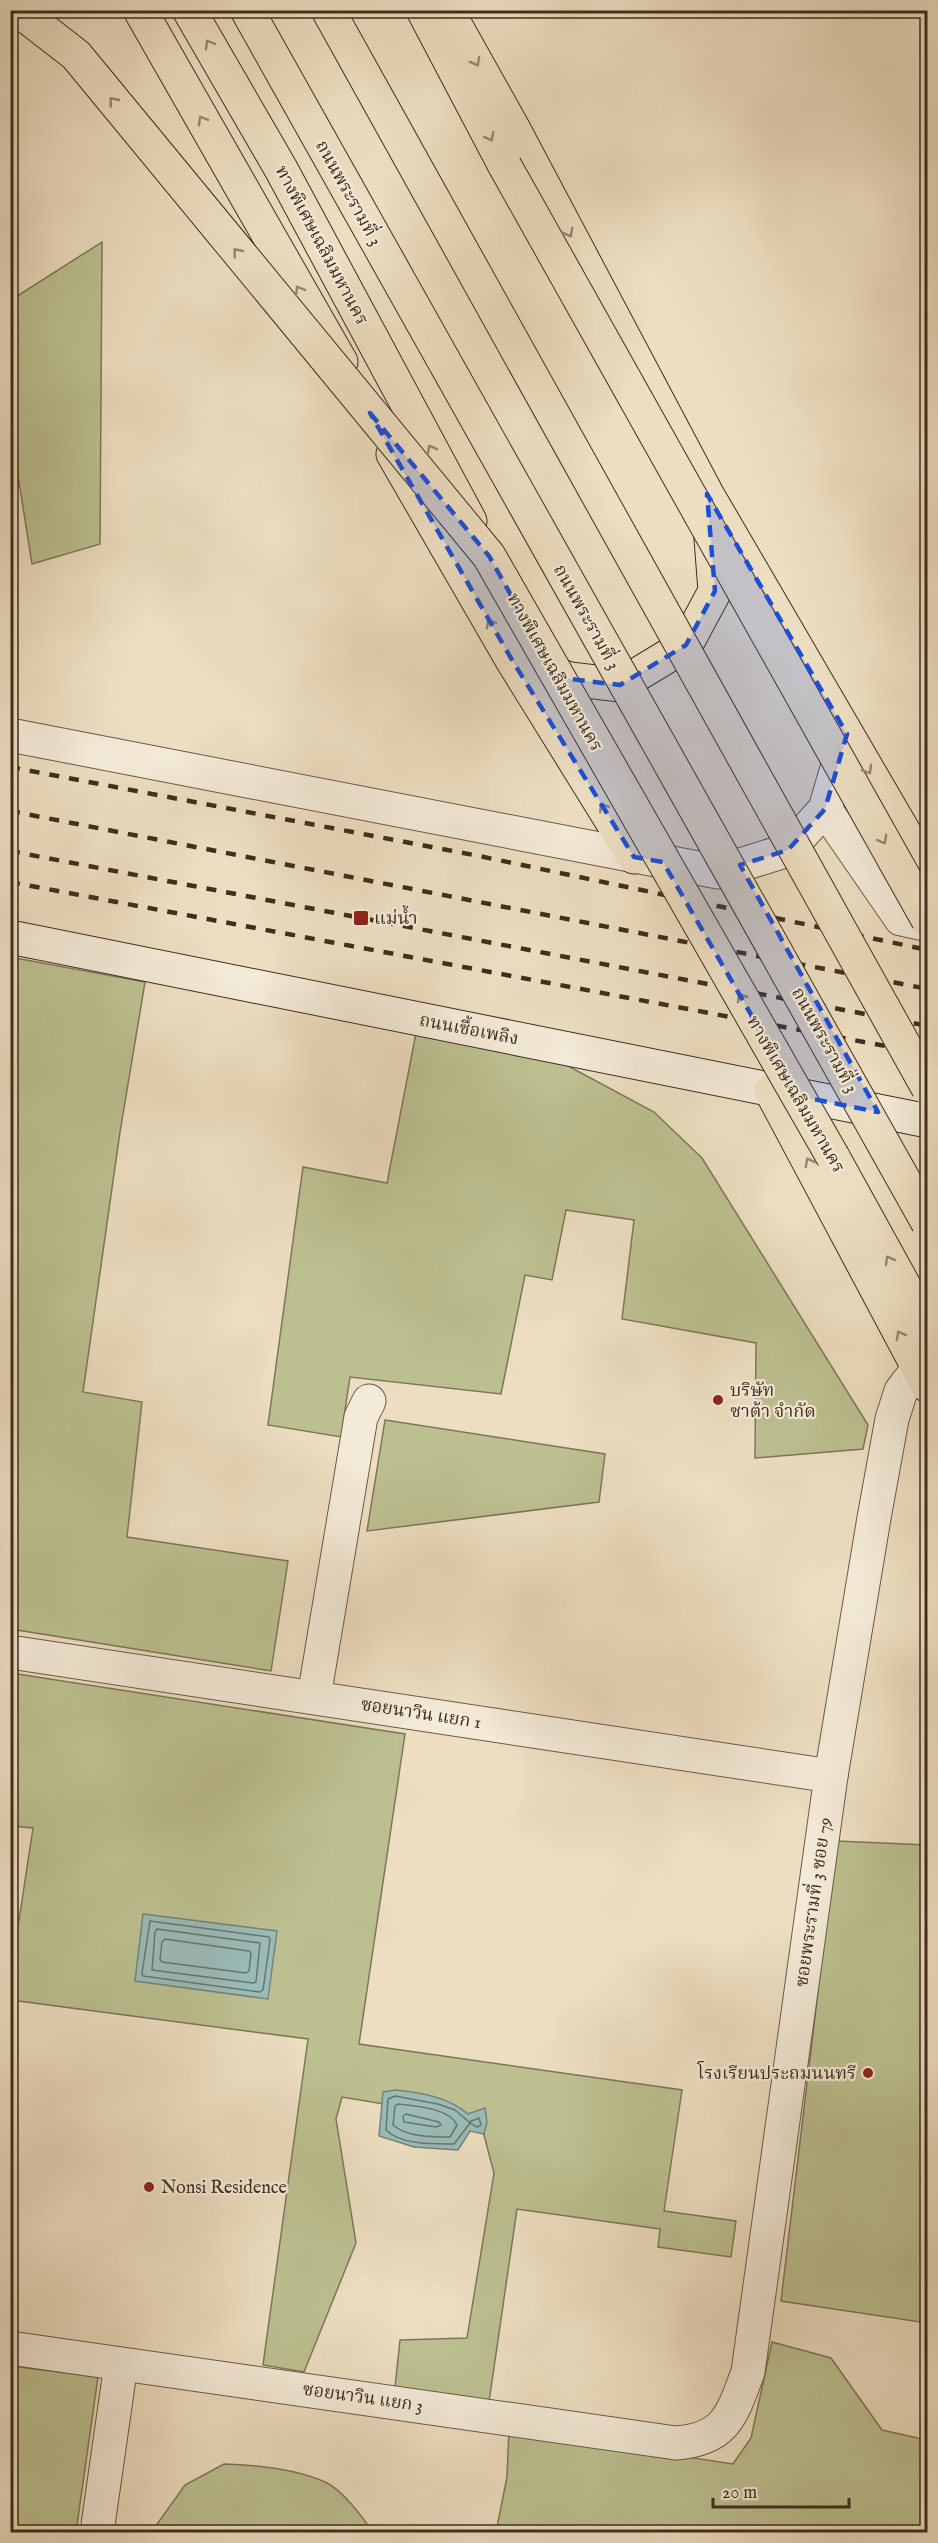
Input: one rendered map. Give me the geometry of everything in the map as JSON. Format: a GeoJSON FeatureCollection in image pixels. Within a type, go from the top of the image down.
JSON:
{"type":"FeatureCollection","features":[{"type":"Feature","properties":{"kind":"main road"},"geometry":{"type":"LineString","coordinates":[[18,10],[76,56],[489,556]]}},
{"type":"Feature","properties":{"kind":"main road"},"geometry":{"type":"LineString","coordinates":[[140,10],[512,660],[633,857]]}},
{"type":"Feature","properties":{"kind":"main road","name":"ทางพิเศษเฉลิมมหานคร"},"geometry":{"type":"LineString","coordinates":[[189,10],[281,169],[489,556],[833,1157],[927,1329]]}},
{"type":"Feature","properties":{"kind":"main road","name":"ถนนพระรามที่ 3"},"geometry":{"type":"LineString","coordinates":[[247,10],[927,1222]]}},
{"type":"Feature","properties":{"kind":"main road","name":"ถนนพระรามที่ 3"},"geometry":{"type":"LineString","coordinates":[[258,10],[927,1200]]}},
{"type":"Feature","properties":{"kind":"main road"},"geometry":{"type":"LineString","coordinates":[[328,10],[927,1088]]}},
{"type":"Feature","properties":{"kind":"main road"},"geometry":{"type":"LineString","coordinates":[[340,10],[927,1054]]}},
{"type":"Feature","properties":{"kind":"main road"},"geometry":{"type":"LineString","coordinates":[[423,10],[505,166],[927,920]]}},
{"type":"Feature","properties":{"kind":"main road"},"geometry":{"type":"LineString","coordinates":[[447,10],[518,137],[707,494],[927,873]]}},
{"type":"Feature","properties":{"kind":"main road"},"geometry":{"type":"LineString","coordinates":[[512,660],[570,680],[620,685],[686,645],[715,591],[707,494]]}},
{"type":"Feature","properties":{"kind":"main road"},"geometry":{"type":"LineString","coordinates":[[771,1091],[923,1377]]}},
{"type":"Feature","properties":{"kind":"street"},"geometry":{"type":"LineString","coordinates":[[10,735],[718,872],[788,850],[825,808],[847,734]]}},
{"type":"Feature","properties":{"kind":"street"},"geometry":{"type":"LineString","coordinates":[[825,808],[901,919],[927,925]]}},
{"type":"Feature","properties":{"kind":"street","name":"ถนนเชื้อเพลิง"},"geometry":{"type":"LineString","coordinates":[[10,937],[927,1121]]}},
{"type":"Feature","properties":{"kind":"street","name":"ซอยพระรามที่ 3 ซอย 79"},"geometry":{"type":"LineString","coordinates":[[713,2434],[725,2424],[748,2372],[831,1776],[892,1419],[901,1391],[923,1377]]}},
{"type":"Feature","properties":{"kind":"street"},"geometry":{"type":"LineString","coordinates":[[314,1697],[361,1417],[369,1401]]}},
{"type":"Feature","properties":{"kind":"street","name":"ซอยนาวิน แยก 1"},"geometry":{"type":"LineString","coordinates":[[10,1652],[831,1776]]}},
{"type":"Feature","properties":{"kind":"street","name":"ซอยนาวิน แยก 3"},"geometry":{"type":"LineString","coordinates":[[10,2348],[676,2443],[690,2442],[713,2434]]}},
{"type":"Feature","properties":{"kind":"street"},"geometry":{"type":"LineString","coordinates":[[97,2532],[121,2364]]}},
{"type":"Feature","properties":{"kind":"highlighted area"},"geometry":{"type":"Polygon","coordinates":[[[370,413],[489,556],[556,675],[570,679],[620,685],[686,645],[715,591],[707,494],[847,734],[825,809],[788,850],[740,865],[878,1112],[798,1096],[663,862],[634,857],[512,660],[370,413]]]}},
{"type":"Feature","properties":{"kind":"green space"},"geometry":{"type":"Polygon","coordinates":[[[102,242],[100,544],[32,564],[11,431],[11,300],[102,242]]]}},
{"type":"Feature","properties":{"kind":"green space"},"geometry":{"type":"Polygon","coordinates":[[[10,957],[145,982],[120,1132],[83,1392],[142,1402],[127,1537],[288,1561],[271,1671],[11,1629],[10,957]]]}},
{"type":"Feature","properties":{"kind":"green space"},"geometry":{"type":"Polygon","coordinates":[[[416,1033],[557,1060],[654,1112],[702,1158],[868,1425],[863,1449],[755,1458],[756,1343],[622,1319],[634,1220],[566,1210],[552,1280],[525,1275],[501,1394],[350,1377],[341,1437],[268,1425],[303,1167],[387,1183],[416,1033]]]}},
{"type":"Feature","properties":{"kind":"green space"},"geometry":{"type":"Polygon","coordinates":[[[385,1420],[605,1454],[599,1502],[367,1531],[385,1420]]]}},
{"type":"Feature","properties":{"kind":"green space"},"geometry":{"type":"Polygon","coordinates":[[[11,1673],[405,1734],[359,2044],[682,2090],[664,2211],[736,2221],[731,2257],[658,2247],[660,2229],[517,2209],[489,2402],[395,2387],[400,2340],[467,2338],[494,2173],[480,2120],[342,2097],[336,2119],[356,2243],[304,2372],[263,2365],[308,2039],[11,2000],[11,1973],[33,1828],[11,1826],[11,1673]]]}},
{"type":"Feature","properties":{"kind":"green space"},"geometry":{"type":"Polygon","coordinates":[[[836,1841],[927,1845],[928,2270],[920,2322],[781,2301],[836,1841]]]}},
{"type":"Feature","properties":{"kind":"green space"},"geometry":{"type":"Polygon","coordinates":[[[772,2342],[831,2358],[882,2430],[927,2440],[927,2532],[496,2532],[507,2477],[509,2430],[733,2464],[751,2438],[772,2342]]]}},
{"type":"Feature","properties":{"kind":"green space"},"geometry":{"type":"Polygon","coordinates":[[[11,2366],[98,2377],[76,2532],[11,2532],[11,2366]]]}},
{"type":"Feature","properties":{"kind":"green space"},"geometry":{"type":"Polygon","coordinates":[[[224,2464],[275,2468],[325,2482],[345,2497],[373,2532],[155,2532],[155,2527],[185,2485],[224,2464]]]}},
{"type":"Feature","properties":{"kind":"water"},"geometry":{"type":"Polygon","coordinates":[[[143,1914],[277,1931],[268,1999],[135,1981],[143,1914]]]}},
{"type":"Feature","properties":{"kind":"water"},"geometry":{"type":"Polygon","coordinates":[[[396,2090],[425,2094],[443,2100],[468,2114],[485,2108],[487,2122],[484,2134],[470,2131],[458,2150],[414,2147],[379,2136],[383,2092],[396,2090]]]}},
{"type":"Feature","properties":{"kind":"railway"},"geometry":{"type":"LineString","coordinates":[[10,767],[479,856],[928,950]]}},
{"type":"Feature","properties":{"kind":"railway"},"geometry":{"type":"LineString","coordinates":[[10,811],[928,989]]}},
{"type":"Feature","properties":{"kind":"railway"},"geometry":{"type":"LineString","coordinates":[[10,851],[928,1026]]}},
{"type":"Feature","properties":{"kind":"railway"},"geometry":{"type":"LineString","coordinates":[[10,882],[928,1054]]}},
{"type":"Feature","properties":{"kind":"place","name":"แม่น้ำ"},"geometry":{"type":"Point","coordinates":[361,918]}},
{"type":"Feature","properties":{"kind":"place","name":"บริษัท ซาต้า จำกัด"},"geometry":{"type":"Point","coordinates":[718,1400]}},
{"type":"Feature","properties":{"kind":"place","name":"โรงเรียนประถมนนทรี"},"geometry":{"type":"Point","coordinates":[868,2073]}},
{"type":"Feature","properties":{"kind":"place","name":"Nonsi Residence"},"geometry":{"type":"Point","coordinates":[149,2187]}}]}
